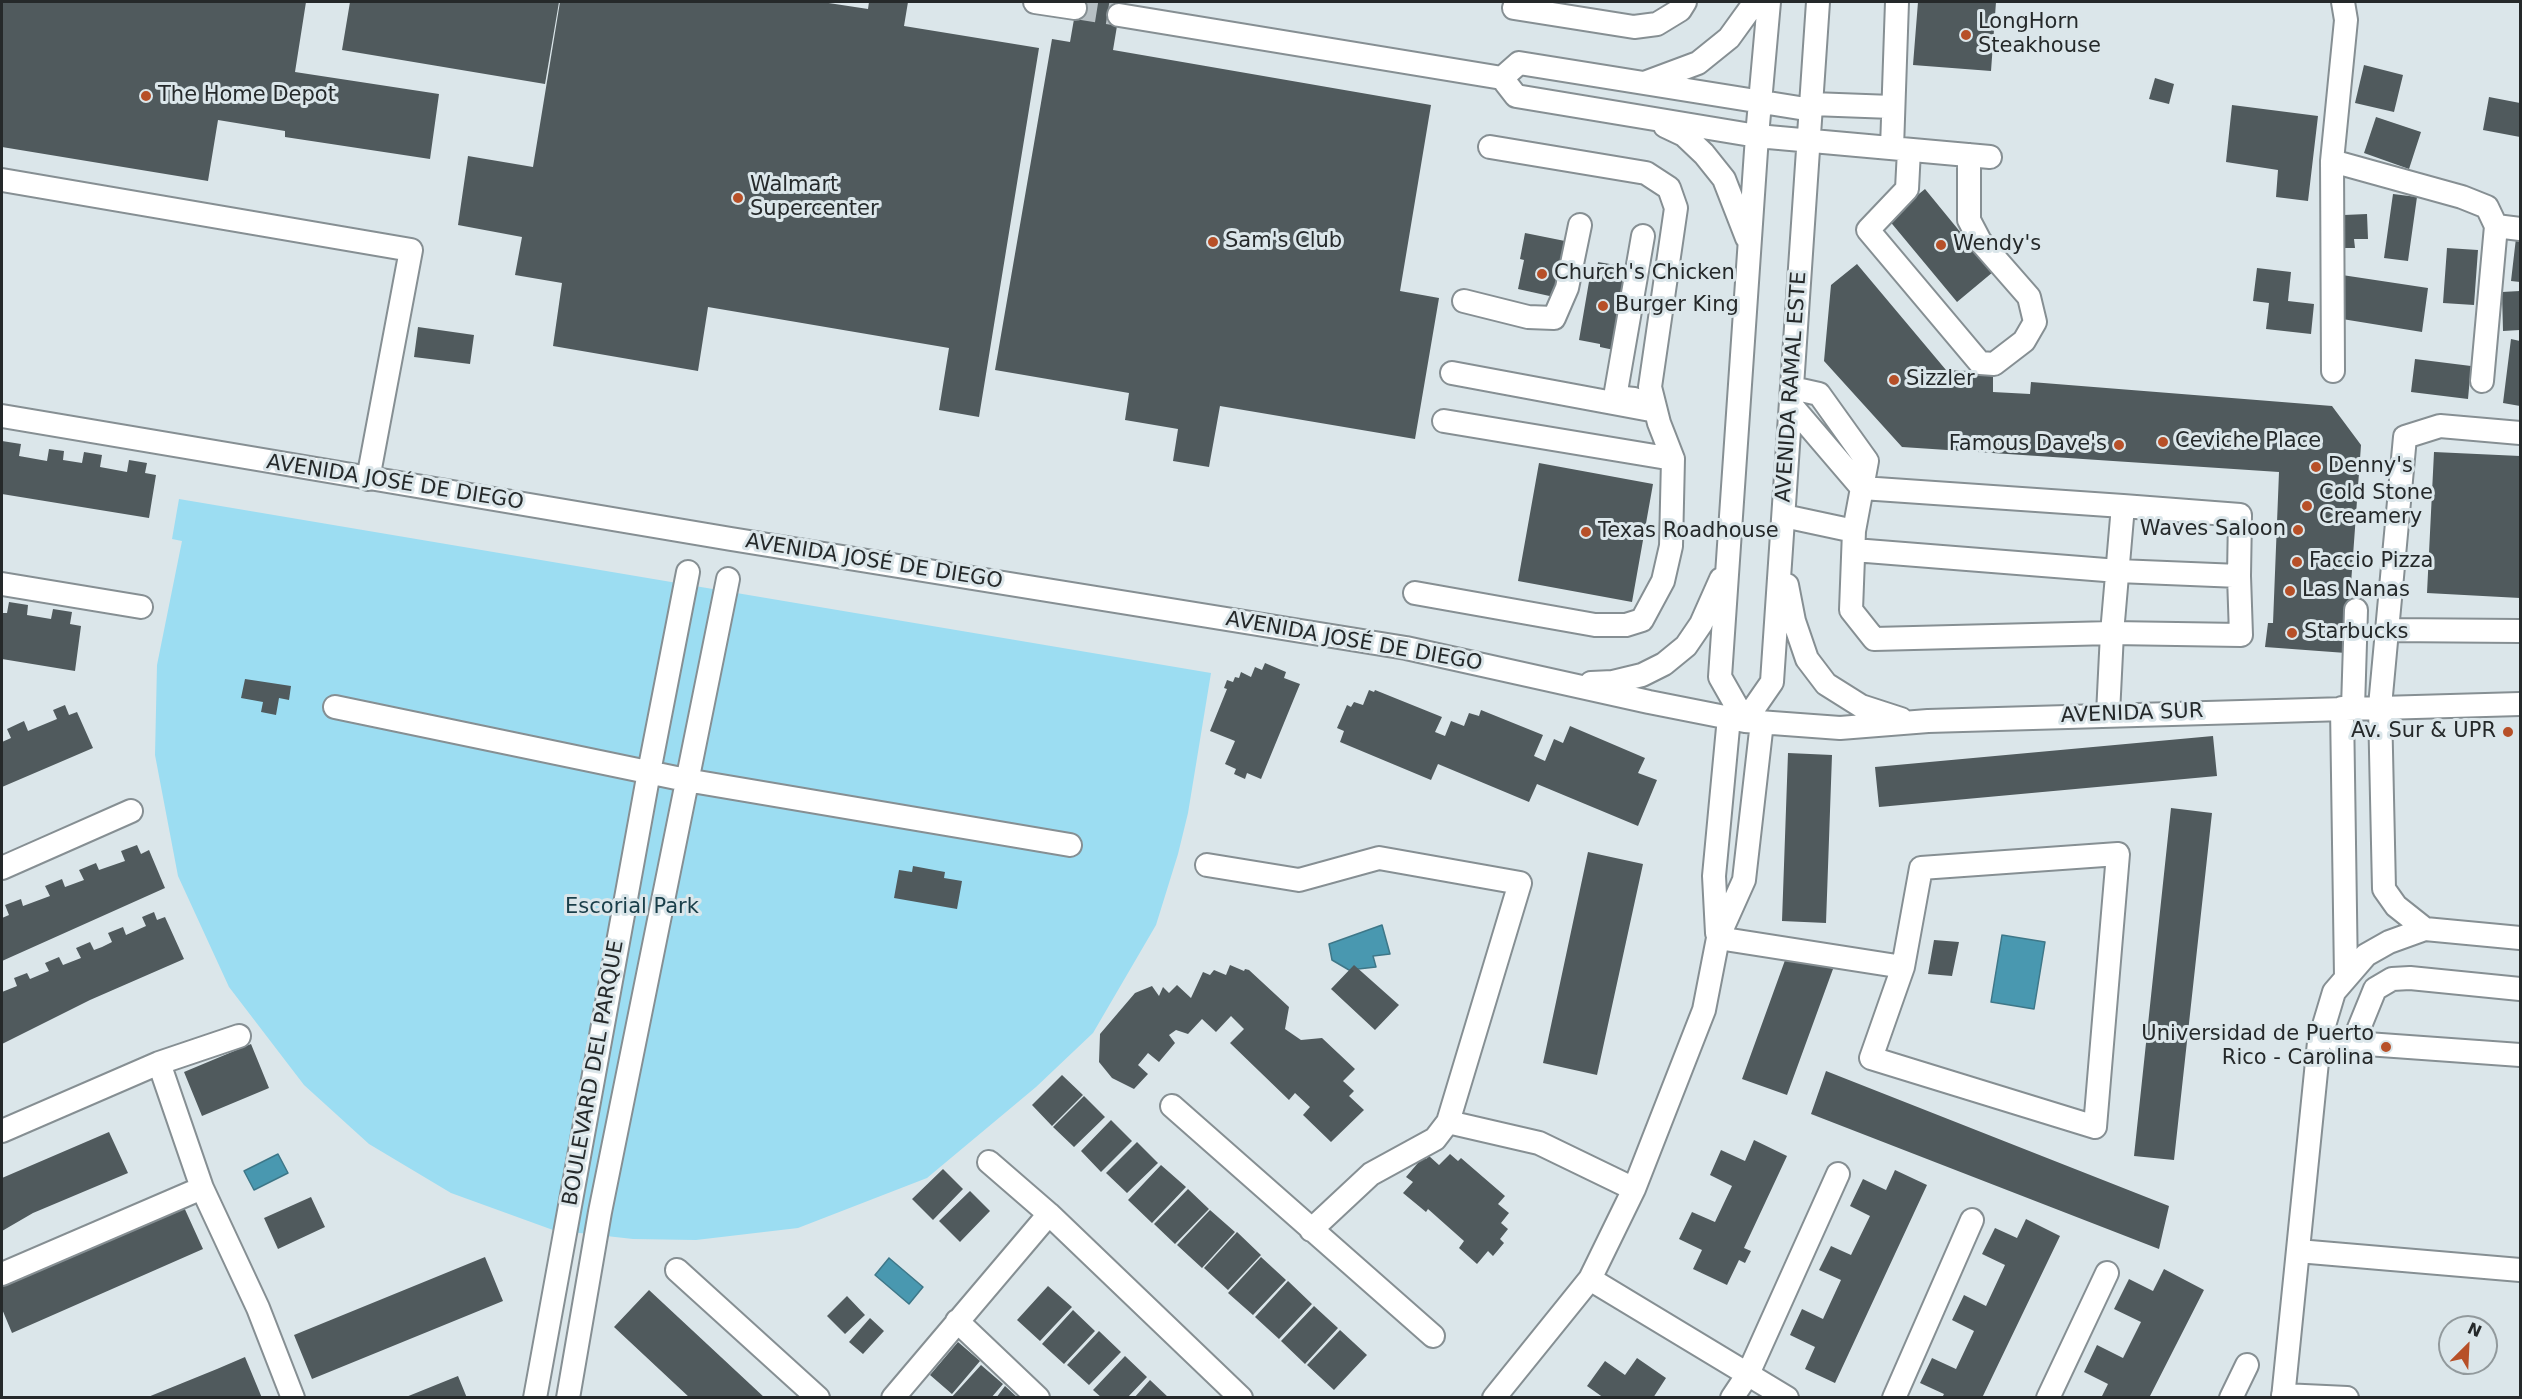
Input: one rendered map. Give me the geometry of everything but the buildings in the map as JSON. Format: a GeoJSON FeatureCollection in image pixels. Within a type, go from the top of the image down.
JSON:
{"type":"FeatureCollection","features":[{"type":"Feature","properties":{"kind":"street"},"geometry":{"type":"LineString","coordinates":[[1035,2],[1075,8]]}},
{"type":"Feature","properties":{"kind":"street"},"geometry":{"type":"LineString","coordinates":[[1514,8],[1634,27],[1657,24],[1680,10],[1685,2]]}},
{"type":"Feature","properties":{"kind":"street"},"geometry":{"type":"LineString","coordinates":[[1643,83],[1698,63],[1729,38],[1755,2]]}},
{"type":"Feature","properties":{"kind":"street"},"geometry":{"type":"LineString","coordinates":[[1494,1398],[1590,1279],[1634,1189],[1704,1010],[1718,938],[1743,880],[1745,720],[1720,677],[1749,244],[1769,2]]}},
{"type":"Feature","properties":{"kind":"street","name":"AVENIDA RAMAL ESTE"},"geometry":{"type":"LineString","coordinates":[[1745,720],[1772,682],[1818,2]]}},
{"type":"Feature","properties":{"kind":"street"},"geometry":{"type":"LineString","coordinates":[[1119,15],[1168,12],[1502,78],[1516,96],[1647,118],[1757,136],[1810,141],[1900,149],[1979,156],[1969,220],[1980,241],[2029,297],[2035,322],[2024,341],[1994,364],[1980,363],[1868,230],[1907,189],[1900,149],[1892,107],[1896,2]]}},
{"type":"Feature","properties":{"kind":"street"},"geometry":{"type":"LineString","coordinates":[[2333,371],[2332,161],[2346,20],[2343,2]]}},
{"type":"Feature","properties":{"kind":"street"},"geometry":{"type":"LineString","coordinates":[[1502,78],[1519,63],[1760,102],[1812,107],[1892,107]]}},
{"type":"Feature","properties":{"kind":"street"},"geometry":{"type":"LineString","coordinates":[[1647,118],[1684,135],[1704,154],[1724,179],[1749,244]]}},
{"type":"Feature","properties":{"kind":"street"},"geometry":{"type":"LineString","coordinates":[[1415,593],[1595,625],[1626,626],[1642,620],[1663,581],[1671,546],[1673,459],[1650,387],[1676,208],[1669,188],[1646,173],[1490,147]]}},
{"type":"Feature","properties":{"kind":"street"},"geometry":{"type":"LineString","coordinates":[[2332,161],[2462,197],[2487,207],[2496,226],[2482,381]]}},
{"type":"Feature","properties":{"kind":"street"},"geometry":{"type":"LineString","coordinates":[[2,180],[411,250],[368,479]]}},
{"type":"Feature","properties":{"kind":"street"},"geometry":{"type":"LineString","coordinates":[[1464,301],[1528,317],[1554,318],[1567,288],[1580,225]]}},
{"type":"Feature","properties":{"kind":"street"},"geometry":{"type":"LineString","coordinates":[[2496,226],[2520,229]]}},
{"type":"Feature","properties":{"kind":"street"},"geometry":{"type":"LineString","coordinates":[[1643,236],[1615,397],[1655,406]]}},
{"type":"Feature","properties":{"kind":"street"},"geometry":{"type":"LineString","coordinates":[[1452,373],[1655,406]]}},
{"type":"Feature","properties":{"kind":"street"},"geometry":{"type":"LineString","coordinates":[[1792,397],[1862,488],[1854,540],[1851,610],[1874,639],[2112,633],[2241,635],[2240,515],[1862,488]]}},
{"type":"Feature","properties":{"kind":"street","name":"AVENIDA JOSÉ DE DIEGO"},"geometry":{"type":"LineString","coordinates":[[2,416],[368,479],[1406,648],[1745,720]]}},
{"type":"Feature","properties":{"kind":"street"},"geometry":{"type":"LineString","coordinates":[[1444,421],[1673,459]]}},
{"type":"Feature","properties":{"kind":"street"},"geometry":{"type":"LineString","coordinates":[[2425,929],[2396,906],[2384,890],[2380,706],[2405,437],[2440,426],[2520,433]]}},
{"type":"Feature","properties":{"kind":"street"},"geometry":{"type":"LineString","coordinates":[[2108,714],[2112,633],[2123,506]]}},
{"type":"Feature","properties":{"kind":"street"},"geometry":{"type":"LineString","coordinates":[[1784,516],[1854,540],[2118,571],[2239,576]]}},
{"type":"Feature","properties":{"kind":"street"},"geometry":{"type":"LineString","coordinates":[[1781,547],[1794,621],[1807,659],[1826,684],[1861,706],[1911,722]]}},
{"type":"Feature","properties":{"kind":"street"},"geometry":{"type":"LineString","coordinates":[[1565,683],[1613,682],[1642,675],[1664,664],[1686,646],[1701,624],[1728,564]]}},
{"type":"Feature","properties":{"kind":"street","name":"BOULEVARD DEL PARQUE"},"geometry":{"type":"LineString","coordinates":[[535,1398],[649,772],[688,572]]}},
{"type":"Feature","properties":{"kind":"street","name":"BOULEVARD DEL PARQUE"},"geometry":{"type":"LineString","coordinates":[[568,1398],[600,1212],[728,579]]}},
{"type":"Feature","properties":{"kind":"street"},"geometry":{"type":"LineString","coordinates":[[2,584],[141,607]]}},
{"type":"Feature","properties":{"kind":"street"},"geometry":{"type":"LineString","coordinates":[[2346,977],[2343,807],[2356,610]]}},
{"type":"Feature","properties":{"kind":"street"},"geometry":{"type":"LineString","coordinates":[[2387,630],[2520,631]]}},
{"type":"Feature","properties":{"kind":"street","name":"AVENIDA SUR"},"geometry":{"type":"LineString","coordinates":[[1745,720],[1840,728],[1911,722],[2108,714],[2520,704]]}},
{"type":"Feature","properties":{"kind":"street"},"geometry":{"type":"LineString","coordinates":[[334,707],[686,780],[1070,845]]}},
{"type":"Feature","properties":{"kind":"street"},"geometry":{"type":"LineString","coordinates":[[1718,938],[1714,876],[1745,720]]}},
{"type":"Feature","properties":{"kind":"street"},"geometry":{"type":"LineString","coordinates":[[2343,807],[2382,808]]}},
{"type":"Feature","properties":{"kind":"street"},"geometry":{"type":"LineString","coordinates":[[2,868],[131,811]]}},
{"type":"Feature","properties":{"kind":"street"},"geometry":{"type":"LineString","coordinates":[[2118,854],[2096,1127],[1871,1058],[1903,967],[1922,868],[2118,854]]}},
{"type":"Feature","properties":{"kind":"street"},"geometry":{"type":"LineString","coordinates":[[1207,865],[1299,880],[1379,858],[1520,883],[1448,1122],[1434,1139],[1371,1174],[1311,1230]]}},
{"type":"Feature","properties":{"kind":"street"},"geometry":{"type":"LineString","coordinates":[[2347,1398],[2283,1396],[2319,1042],[2334,992],[2366,955],[2389,942],[2425,929],[2520,938]]}},
{"type":"Feature","properties":{"kind":"street"},"geometry":{"type":"LineString","coordinates":[[1718,938],[1903,967]]}},
{"type":"Feature","properties":{"kind":"street"},"geometry":{"type":"LineString","coordinates":[[2353,1043],[2375,989],[2392,979],[2410,978],[2520,989]]}},
{"type":"Feature","properties":{"kind":"street"},"geometry":{"type":"LineString","coordinates":[[2,1131],[159,1063],[239,1036]]}},
{"type":"Feature","properties":{"kind":"street"},"geometry":{"type":"LineString","coordinates":[[2319,1042],[2520,1055]]}},
{"type":"Feature","properties":{"kind":"street"},"geometry":{"type":"LineString","coordinates":[[159,1063],[202,1188],[258,1308],[293,1398]]}},
{"type":"Feature","properties":{"kind":"street"},"geometry":{"type":"LineString","coordinates":[[1172,1106],[1433,1336]]}},
{"type":"Feature","properties":{"kind":"street"},"geometry":{"type":"LineString","coordinates":[[1448,1122],[1539,1143],[1634,1189]]}},
{"type":"Feature","properties":{"kind":"street"},"geometry":{"type":"LineString","coordinates":[[989,1162],[1048,1214],[1241,1398]]}},
{"type":"Feature","properties":{"kind":"street"},"geometry":{"type":"LineString","coordinates":[[1732,1398],[1748,1374],[1838,1174]]}},
{"type":"Feature","properties":{"kind":"street"},"geometry":{"type":"LineString","coordinates":[[2,1274],[202,1188]]}},
{"type":"Feature","properties":{"kind":"street"},"geometry":{"type":"LineString","coordinates":[[893,1398],[1048,1214]]}},
{"type":"Feature","properties":{"kind":"street"},"geometry":{"type":"LineString","coordinates":[[1894,1398],[1972,1220]]}},
{"type":"Feature","properties":{"kind":"street"},"geometry":{"type":"LineString","coordinates":[[2298,1251],[2520,1270]]}},
{"type":"Feature","properties":{"kind":"street"},"geometry":{"type":"LineString","coordinates":[[677,1270],[818,1398]]}},
{"type":"Feature","properties":{"kind":"street"},"geometry":{"type":"LineString","coordinates":[[2048,1398],[2107,1274]]}},
{"type":"Feature","properties":{"kind":"street"},"geometry":{"type":"LineString","coordinates":[[1590,1279],[1787,1398]]}},
{"type":"Feature","properties":{"kind":"street"},"geometry":{"type":"LineString","coordinates":[[957,1321],[1038,1398]]}},
{"type":"Feature","properties":{"kind":"street"},"geometry":{"type":"LineString","coordinates":[[2230,1398],[2247,1365]]}},
{"type":"Feature","properties":{"kind":"green space","name":"Escorial Park"},"geometry":{"type":"Polygon","coordinates":[[[179,499],[1211,673],[1188,813],[1156,925],[1093,1033],[1036,1087],[927,1178],[798,1228],[696,1240],[633,1239],[553,1230],[451,1193],[369,1144],[304,1085],[229,987],[178,876],[155,755],[157,665],[182,541],[172,539],[179,499]]]}},
{"type":"Feature","properties":{"kind":"shaded area"},"geometry":{"type":"Polygon","coordinates":[[[1382,925],[1390,954],[1373,956],[1376,967],[1349,970],[1332,960],[1329,944],[1382,925]]]}},
{"type":"Feature","properties":{"kind":"shaded area"},"geometry":{"type":"Polygon","coordinates":[[[2002,935],[2045,942],[2034,1009],[1991,1002],[2002,935]]]}},
{"type":"Feature","properties":{"kind":"shaded area"},"geometry":{"type":"Polygon","coordinates":[[[278,1154],[288,1173],[254,1190],[244,1171],[278,1154]]]}},
{"type":"Feature","properties":{"kind":"shaded area"},"geometry":{"type":"Polygon","coordinates":[[[889,1258],[923,1287],[909,1304],[875,1275],[889,1258]]]}},
{"type":"Feature","properties":{"kind":"tunnel"},"geometry":{"type":"LineString","coordinates":[[1075,8],[1119,15]]}},
{"type":"Feature","properties":{"kind":"place","name":"LongHorn Steakhouse"},"geometry":{"type":"Point","coordinates":[1966,35]}},
{"type":"Feature","properties":{"kind":"place","name":"The Home Depot"},"geometry":{"type":"Point","coordinates":[146,96]}},
{"type":"Feature","properties":{"kind":"place","name":"Walmart Supercenter"},"geometry":{"type":"Point","coordinates":[738,198]}},
{"type":"Feature","properties":{"kind":"place","name":"Sam's Club"},"geometry":{"type":"Point","coordinates":[1213,242]}},
{"type":"Feature","properties":{"kind":"place","name":"Wendy's"},"geometry":{"type":"Point","coordinates":[1941,245]}},
{"type":"Feature","properties":{"kind":"place","name":"Church's Chicken"},"geometry":{"type":"Point","coordinates":[1542,274]}},
{"type":"Feature","properties":{"kind":"place","name":"Burger King"},"geometry":{"type":"Point","coordinates":[1603,306]}},
{"type":"Feature","properties":{"kind":"place","name":"Sizzler"},"geometry":{"type":"Point","coordinates":[1894,380]}},
{"type":"Feature","properties":{"kind":"place","name":"Ceviche Place"},"geometry":{"type":"Point","coordinates":[2163,442]}},
{"type":"Feature","properties":{"kind":"place","name":"Famous Dave's"},"geometry":{"type":"Point","coordinates":[2119,445]}},
{"type":"Feature","properties":{"kind":"place","name":"Denny's"},"geometry":{"type":"Point","coordinates":[2316,467]}},
{"type":"Feature","properties":{"kind":"place","name":"Cold Stone Creamery"},"geometry":{"type":"Point","coordinates":[2307,506]}},
{"type":"Feature","properties":{"kind":"place","name":"Waves Saloon"},"geometry":{"type":"Point","coordinates":[2298,530]}},
{"type":"Feature","properties":{"kind":"place","name":"Texas Roadhouse"},"geometry":{"type":"Point","coordinates":[1586,532]}},
{"type":"Feature","properties":{"kind":"place","name":"Faccio Pizza"},"geometry":{"type":"Point","coordinates":[2297,562]}},
{"type":"Feature","properties":{"kind":"place","name":"Las Nanas"},"geometry":{"type":"Point","coordinates":[2290,591]}},
{"type":"Feature","properties":{"kind":"place","name":"Starbucks"},"geometry":{"type":"Point","coordinates":[2292,633]}},
{"type":"Feature","properties":{"kind":"place","name":"Av. Sur & UPR"},"geometry":{"type":"Point","coordinates":[2508,732]}},
{"type":"Feature","properties":{"kind":"place","name":"Universidad de Puerto Rico - Carolina"},"geometry":{"type":"Point","coordinates":[2386,1047]}}]}
